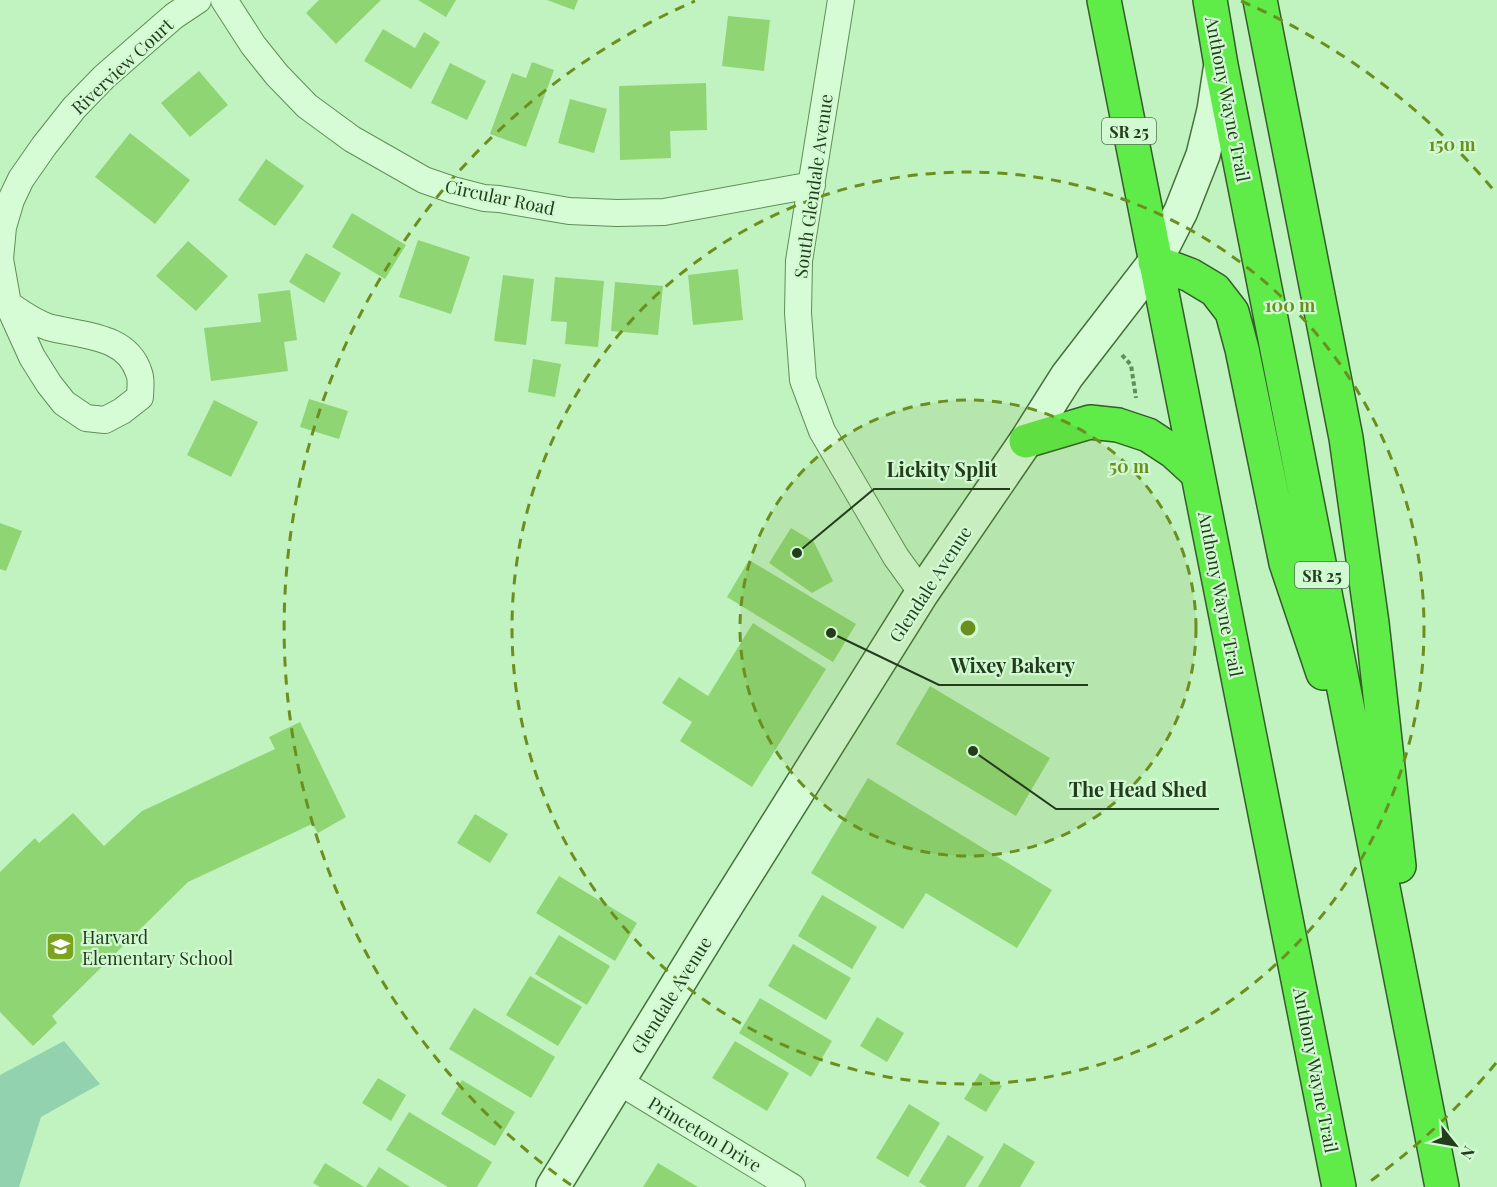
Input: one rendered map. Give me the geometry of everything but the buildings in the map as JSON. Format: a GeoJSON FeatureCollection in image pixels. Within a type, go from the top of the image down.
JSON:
{"type":"FeatureCollection","features":[{"type":"Feature","properties":{"kind":"highway","name":"Anthony Wayne Trail"},"geometry":{"type":"LineString","coordinates":[[1104,0],[1339,1187]]}},
{"type":"Feature","properties":{"kind":"highway","name":"Anthony Wayne Trail"},"geometry":{"type":"LineString","coordinates":[[1210,0],[1442,1187]]}},
{"type":"Feature","properties":{"kind":"highway"},"geometry":{"type":"LineString","coordinates":[[1260,0],[1346,438],[1372,622],[1422,1085]]}},
{"type":"Feature","properties":{"kind":"highway"},"geometry":{"type":"LineString","coordinates":[[1155,262],[1190,275],[1215,290],[1232,312],[1242,349],[1286,563],[1365,796]]}},
{"type":"Feature","properties":{"kind":"highway"},"geometry":{"type":"LineString","coordinates":[[1026,441],[1090,422],[1118,424],[1148,435],[1174,452],[1197,474]]}},
{"type":"Feature","properties":{"kind":"street","name":"Riverview Court"},"geometry":{"type":"LineString","coordinates":[[8,303],[30,319],[49,327],[96,336],[115,345],[130,356],[140,375],[140,397],[122,411],[105,420],[86,418],[64,403],[32,357],[8,303],[0,259],[3,227],[11,200],[21,179],[74,108],[104,77],[165,24],[198,0]]}},
{"type":"Feature","properties":{"kind":"street","name":"Circular Road"},"geometry":{"type":"LineString","coordinates":[[224,0],[253,45],[277,75],[307,106],[352,139],[424,180],[453,190],[484,198],[569,211],[617,213],[664,212],[812,186]]}},
{"type":"Feature","properties":{"kind":"street","name":"South Glendale Avenue"},"geometry":{"type":"LineString","coordinates":[[841,0],[799,261],[798,313],[803,380],[822,431],[896,557],[922,593]]}},
{"type":"Feature","properties":{"kind":"street","name":"Glendale Avenue"},"geometry":{"type":"LineString","coordinates":[[553,1187],[922,593],[1026,441],[1067,376],[1155,262],[1181,211],[1203,155],[1215,110],[1221,65]]}},
{"type":"Feature","properties":{"kind":"street","name":"Princeton Drive"},"geometry":{"type":"LineString","coordinates":[[618,1081],[792,1187]]}},
{"type":"Feature","properties":{"kind":"path"},"geometry":{"type":"LineString","coordinates":[[1120,352],[1131,365],[1136,402]]}},
{"type":"Feature","properties":{"kind":"green space"},"geometry":{"type":"Polygon","coordinates":[[[64,1041],[100,1084],[41,1117],[19,1187],[0,1187],[0,1075],[64,1041]]]}},
{"type":"Feature","properties":{"kind":"place","name":"Lickity Split"},"geometry":{"type":"Point","coordinates":[797,553]}},
{"type":"Feature","properties":{"kind":"place","name":"Wixey Bakery"},"geometry":{"type":"Point","coordinates":[831,633]}},
{"type":"Feature","properties":{"kind":"place","name":"The Head Shed"},"geometry":{"type":"Point","coordinates":[973,751]}},
{"type":"Feature","properties":{"kind":"place","name":"Harvard Elementary School"},"geometry":{"type":"Point","coordinates":[61,947]}}]}
